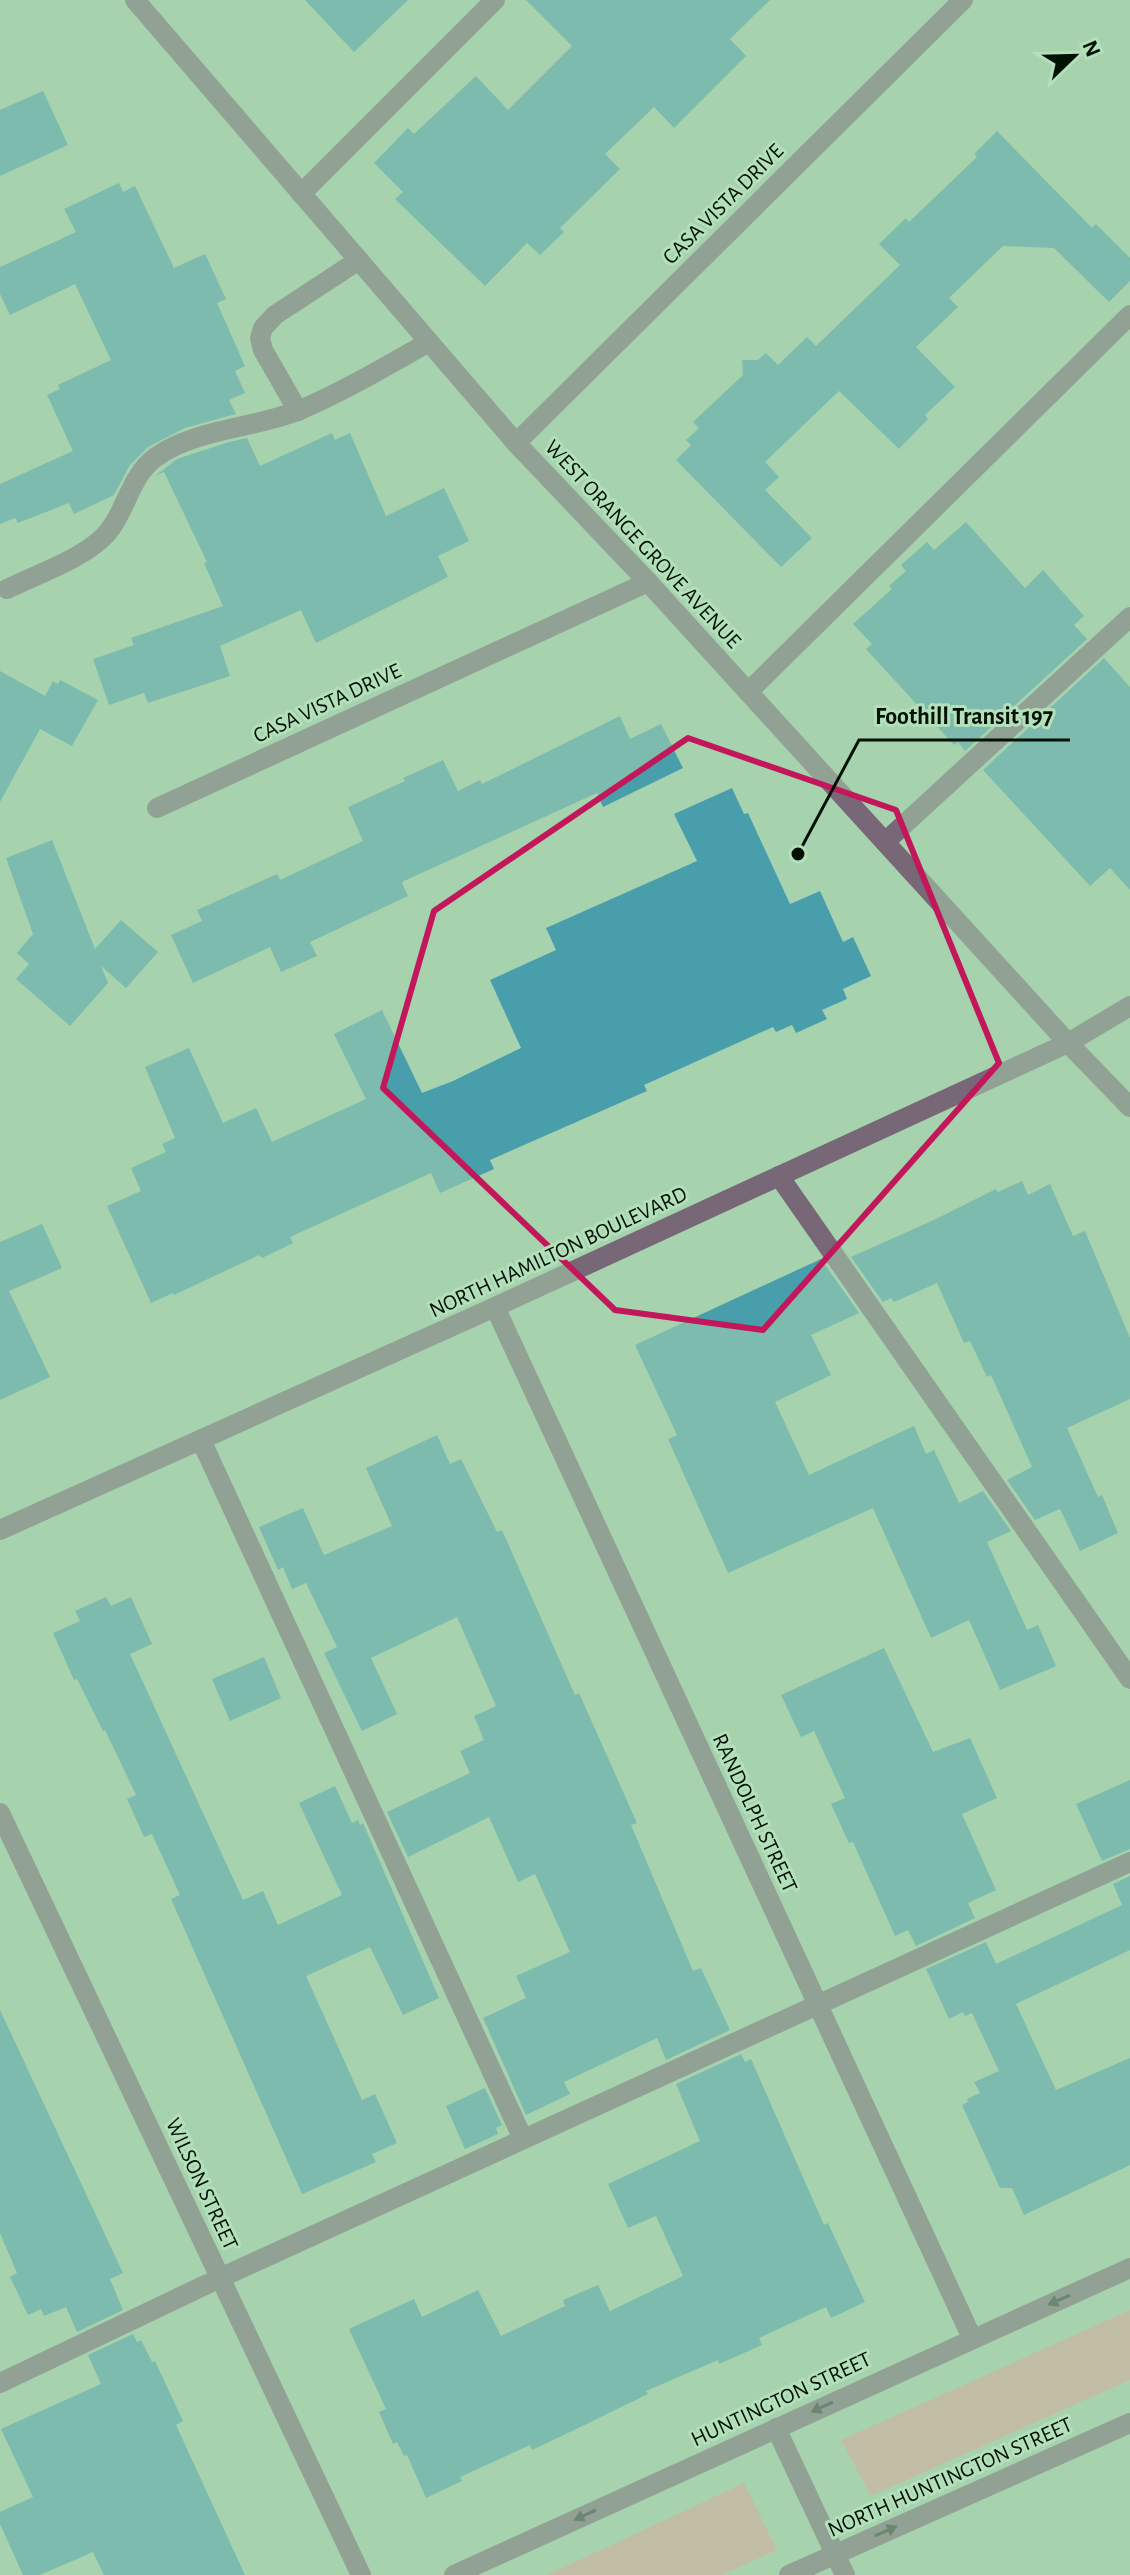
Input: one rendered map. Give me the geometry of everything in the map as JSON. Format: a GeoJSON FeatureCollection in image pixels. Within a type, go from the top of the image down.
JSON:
{"type":"FeatureCollection","features":[{"type":"Feature","properties":{"kind":"street","name":"WEST ORANGE GROVE AVENUE"},"geometry":{"type":"LineString","coordinates":[[135,0],[516,443],[648,582],[1130,1107]]}},
{"type":"Feature","properties":{"kind":"street"},"geometry":{"type":"LineString","coordinates":[[301,194],[495,0]]}},
{"type":"Feature","properties":{"kind":"street","name":"CASA VISTA DRIVE"},"geometry":{"type":"LineString","coordinates":[[516,443],[963,0]]}},
{"type":"Feature","properties":{"kind":"street"},"geometry":{"type":"LineString","coordinates":[[298,411],[263,350],[260,338],[263,328],[275,315],[359,260]]}},
{"type":"Feature","properties":{"kind":"street"},"geometry":{"type":"LineString","coordinates":[[748,692],[1130,315]]}},
{"type":"Feature","properties":{"kind":"street"},"geometry":{"type":"LineString","coordinates":[[7,589],[95,546],[111,529],[138,476],[155,457],[219,432],[298,411],[429,342]]}},
{"type":"Feature","properties":{"kind":"street","name":"CASA VISTA DRIVE"},"geometry":{"type":"LineString","coordinates":[[157,808],[648,582]]}},
{"type":"Feature","properties":{"kind":"street"},"geometry":{"type":"LineString","coordinates":[[885,842],[1130,617]]}},
{"type":"Feature","properties":{"kind":"street","name":"NORTH HAMILTON BOULEVARD"},"geometry":{"type":"LineString","coordinates":[[0,1530],[495,1307],[1068,1043],[1130,1006]]}},
{"type":"Feature","properties":{"kind":"street"},"geometry":{"type":"LineString","coordinates":[[779,1176],[1130,1679]]}},
{"type":"Feature","properties":{"kind":"street","name":"RANDOLPH STREET"},"geometry":{"type":"LineString","coordinates":[[495,1307],[972,2338]]}},
{"type":"Feature","properties":{"kind":"street"},"geometry":{"type":"LineString","coordinates":[[201,1440],[523,2139]]}},
{"type":"Feature","properties":{"kind":"street","name":"WILSON STREET"},"geometry":{"type":"LineString","coordinates":[[0,1813],[361,2575]]}},
{"type":"Feature","properties":{"kind":"street"},"geometry":{"type":"LineString","coordinates":[[0,2383],[220,2278],[1130,1862]]}},
{"type":"Feature","properties":{"kind":"street","name":"HUNTINGTON STREET"},"geometry":{"type":"LineString","coordinates":[[454,2575],[1130,2268]]}},
{"type":"Feature","properties":{"kind":"street","name":"NORTH HUNTINGTON STREET"},"geometry":{"type":"LineString","coordinates":[[789,2575],[1130,2423]]}},
{"type":"Feature","properties":{"kind":"street"},"geometry":{"type":"LineString","coordinates":[[776,2428],[845,2575]]}},
{"type":"Feature","properties":{"kind":"highlighted area"},"geometry":{"type":"Polygon","coordinates":[[[688,738],[896,810],[999,1063],[763,1330],[615,1310],[383,1088],[434,911],[688,738]]]}},
{"type":"Feature","properties":{"kind":"shaded area"},"geometry":{"type":"Polygon","coordinates":[[[1130,2310],[1130,2380],[871,2496],[841,2440],[1130,2310]]]}},
{"type":"Feature","properties":{"kind":"shaded area"},"geometry":{"type":"Polygon","coordinates":[[[744,2483],[777,2550],[722,2575],[547,2575],[744,2483]]]}},
{"type":"Feature","properties":{"kind":"building"},"geometry":{"type":"Polygon","coordinates":[[[305,0],[408,0],[354,52],[305,0]]]}},
{"type":"Feature","properties":{"kind":"building"},"geometry":{"type":"Polygon","coordinates":[[[526,0],[770,0],[730,39],[746,56],[674,128],[654,107],[605,154],[620,169],[560,228],[564,232],[540,255],[527,243],[485,286],[395,199],[403,192],[374,163],[408,128],[414,134],[476,76],[508,110],[572,46],[526,0]]]}},
{"type":"Feature","properties":{"kind":"building"},"geometry":{"type":"Polygon","coordinates":[[[43,91],[68,145],[0,176],[0,110],[43,91]]]}},
{"type":"Feature","properties":{"kind":"building"},"geometry":{"type":"Polygon","coordinates":[[[997,131],[1092,228],[1096,224],[1130,258],[1130,281],[1109,302],[1054,248],[1003,246],[949,298],[958,307],[916,347],[955,387],[925,415],[928,419],[899,449],[839,391],[765,462],[779,477],[765,490],[812,538],[781,567],[676,460],[691,445],[686,440],[699,428],[693,422],[743,375],[742,360],[758,360],[766,353],[778,365],[807,337],[816,346],[900,265],[879,244],[906,218],[909,222],[977,157],[974,154],[997,131]]]}},
{"type":"Feature","properties":{"kind":"building"},"geometry":{"type":"Polygon","coordinates":[[[119,183],[123,192],[135,186],[174,268],[205,254],[226,299],[217,303],[245,366],[235,371],[245,393],[229,400],[236,414],[185,428],[148,447],[130,465],[114,495],[74,514],[69,503],[18,523],[15,518],[0,524],[0,484],[73,451],[47,395],[60,389],[58,385],[111,360],[75,284],[10,315],[0,294],[0,267],[76,232],[64,209],[119,183]]]}},
{"type":"Feature","properties":{"kind":"building"},"geometry":{"type":"Polygon","coordinates":[[[332,433],[335,440],[350,433],[386,516],[444,488],[469,541],[438,556],[448,577],[316,643],[301,610],[220,646],[230,676],[148,703],[144,693],[109,705],[93,659],[134,645],[131,638],[223,606],[204,563],[207,562],[164,472],[155,476],[177,459],[229,442],[247,438],[260,466],[332,433]]]}},
{"type":"Feature","properties":{"kind":"building"},"geometry":{"type":"Polygon","coordinates":[[[966,522],[1025,588],[1043,570],[1084,616],[1074,625],[1087,639],[965,751],[958,742],[954,745],[866,649],[872,644],[853,624],[892,589],[889,586],[906,571],[901,565],[927,542],[934,550],[966,522]]]}},
{"type":"Feature","properties":{"kind":"building"},"geometry":{"type":"Polygon","coordinates":[[[1104,658],[1130,687],[1130,890],[1110,868],[1090,886],[983,770],[1104,658]]]}},
{"type":"Feature","properties":{"kind":"building"},"geometry":{"type":"Polygon","coordinates":[[[0,671],[45,696],[53,681],[58,684],[60,680],[98,700],[72,746],[40,729],[0,802],[0,671]]]}},
{"type":"Feature","properties":{"kind":"building"},"geometry":{"type":"Polygon","coordinates":[[[620,716],[630,739],[661,724],[683,768],[603,807],[597,793],[404,881],[402,883],[408,896],[310,942],[317,956],[281,972],[270,947],[193,983],[171,935],[202,921],[197,910],[277,874],[280,880],[363,841],[348,807],[443,760],[458,791],[480,780],[482,784],[620,716]]]}},
{"type":"Feature","properties":{"kind":"building"},"geometry":{"type":"Polygon","coordinates":[[[732,788],[744,814],[748,813],[790,904],[820,891],[843,942],[853,937],[871,976],[843,989],[847,999],[822,1010],[827,1019],[796,1033],[792,1025],[776,1032],[773,1027],[644,1085],[647,1091],[490,1160],[494,1169],[440,1193],[431,1173],[290,1237],[293,1243],[262,1258],[259,1255],[151,1303],[107,1206],[141,1191],[131,1168],[166,1152],[162,1144],[175,1138],[145,1067],[189,1048],[223,1123],[256,1108],[272,1142],[366,1099],[334,1034],[382,1010],[422,1093],[453,1081],[521,1048],[490,980],[556,950],[546,928],[697,861],[674,814],[732,788]]]}},
{"type":"Feature","properties":{"kind":"building"},"geometry":{"type":"Polygon","coordinates":[[[52,840],[95,949],[121,920],[158,952],[126,988],[101,966],[108,983],[70,1026],[16,979],[29,964],[17,953],[33,934],[6,858],[52,840]]]}},
{"type":"Feature","properties":{"kind":"building"},"geometry":{"type":"Polygon","coordinates":[[[1022,1181],[1028,1195],[1050,1184],[1073,1236],[1085,1231],[1130,1338],[1130,1399],[1067,1428],[1118,1533],[1080,1551],[1060,1509],[1035,1520],[1007,1480],[1032,1467],[991,1375],[987,1377],[970,1341],[964,1343],[937,1283],[894,1302],[891,1298],[883,1302],[851,1257],[996,1189],[998,1192],[1022,1181]]]}},
{"type":"Feature","properties":{"kind":"building"},"geometry":{"type":"Polygon","coordinates":[[[42,1224],[62,1268],[9,1291],[50,1377],[0,1400],[0,1242],[42,1224]]]}},
{"type":"Feature","properties":{"kind":"building"},"geometry":{"type":"Polygon","coordinates":[[[821,1259],[859,1313],[811,1335],[831,1375],[775,1402],[809,1475],[914,1426],[926,1454],[934,1450],[959,1503],[983,1491],[1011,1531],[987,1542],[1027,1630],[1038,1625],[1056,1666],[1000,1690],[969,1620],[931,1638],[873,1508],[728,1573],[668,1439],[677,1435],[635,1345],[821,1259]]]}},
{"type":"Feature","properties":{"kind":"building"},"geometry":{"type":"Polygon","coordinates":[[[437,1435],[450,1464],[461,1459],[497,1532],[502,1530],[575,1695],[579,1693],[637,1823],[631,1825],[693,1971],[701,1968],[730,2030],[666,2060],[657,2038],[564,2082],[570,2094],[526,2115],[483,2018],[526,1998],[516,1976],[570,1952],[535,1874],[518,1882],[489,1817],[408,1857],[387,1812],[470,1773],[460,1751],[484,1740],[474,1716],[496,1706],[457,1617],[371,1658],[397,1714],[362,1731],[324,1653],[337,1647],[306,1583],[292,1589],[283,1567],[278,1570],[259,1527],[303,1508],[324,1555],[392,1526],[366,1468],[437,1435]]]}},
{"type":"Feature","properties":{"kind":"building"},"geometry":{"type":"Polygon","coordinates":[[[106,1597],[111,1606],[131,1597],[152,1644],[130,1654],[243,1900],[263,1891],[278,1925],[342,1895],[299,1803],[335,1786],[352,1823],[358,1820],[360,1825],[363,1823],[439,1998],[403,2015],[370,1947],[306,1976],[362,2100],[375,2094],[397,2143],[372,2154],[376,2162],[302,2194],[171,1899],[180,1895],[152,1834],[144,1837],[127,1799],[136,1795],[105,1730],[77,1679],[74,1680],[53,1633],[80,1621],[75,1611],[106,1597]]]}},
{"type":"Feature","properties":{"kind":"building"},"geometry":{"type":"Polygon","coordinates":[[[884,1648],[933,1752],[970,1738],[997,1798],[962,1814],[996,1890],[968,1903],[975,1918],[916,1946],[908,1930],[895,1936],[853,1842],[849,1843],[831,1804],[845,1798],[814,1731],[801,1737],[781,1695],[884,1648]]]}},
{"type":"Feature","properties":{"kind":"building"},"geometry":{"type":"Polygon","coordinates":[[[264,1657],[281,1698],[230,1721],[212,1679],[264,1657]]]}},
{"type":"Feature","properties":{"kind":"building"},"geometry":{"type":"Polygon","coordinates":[[[1130,1780],[1130,1849],[1102,1861],[1076,1804],[1130,1780]]]}},
{"type":"Feature","properties":{"kind":"building"},"geometry":{"type":"Polygon","coordinates":[[[1130,1876],[1130,1950],[1016,2004],[1056,2090],[1130,2058],[1130,2165],[1024,2215],[1012,2188],[1000,2188],[962,2105],[980,2093],[974,2082],[999,2071],[972,2013],[965,2016],[963,2012],[949,2019],[926,1969],[986,1942],[996,1964],[1122,1905],[1113,1884],[1130,1876]]]}},
{"type":"Feature","properties":{"kind":"building"},"geometry":{"type":"Polygon","coordinates":[[[0,2010],[123,2273],[110,2279],[123,2310],[77,2332],[66,2307],[44,2316],[41,2309],[28,2315],[10,2277],[17,2273],[0,2233],[0,2010]]]}},
{"type":"Feature","properties":{"kind":"building"},"geometry":{"type":"Polygon","coordinates":[[[741,2054],[745,2062],[751,2059],[824,2225],[828,2223],[865,2302],[831,2318],[826,2307],[759,2338],[762,2345],[646,2391],[648,2394],[532,2450],[530,2445],[460,2477],[462,2481],[426,2498],[407,2455],[404,2456],[397,2442],[393,2444],[379,2412],[386,2409],[349,2329],[414,2299],[422,2317],[478,2290],[501,2336],[565,2306],[563,2300],[598,2285],[610,2311],[683,2276],[656,2216],[628,2228],[608,2184],[700,2141],[676,2084],[741,2054]]]}},
{"type":"Feature","properties":{"kind":"building"},"geometry":{"type":"Polygon","coordinates":[[[485,2088],[502,2125],[496,2128],[498,2134],[465,2149],[446,2106],[485,2088]]]}},
{"type":"Feature","properties":{"kind":"building"},"geometry":{"type":"Polygon","coordinates":[[[133,2334],[137,2342],[141,2340],[152,2362],[155,2361],[183,2421],[176,2425],[245,2575],[104,2575],[93,2552],[40,2575],[23,2575],[0,2524],[0,2512],[33,2497],[1,2429],[101,2384],[88,2355],[133,2334]]]}},
{"type":"Feature","properties":{"kind":"place","name":"Foothill Transit 197"},"geometry":{"type":"Point","coordinates":[798,854]}}]}
